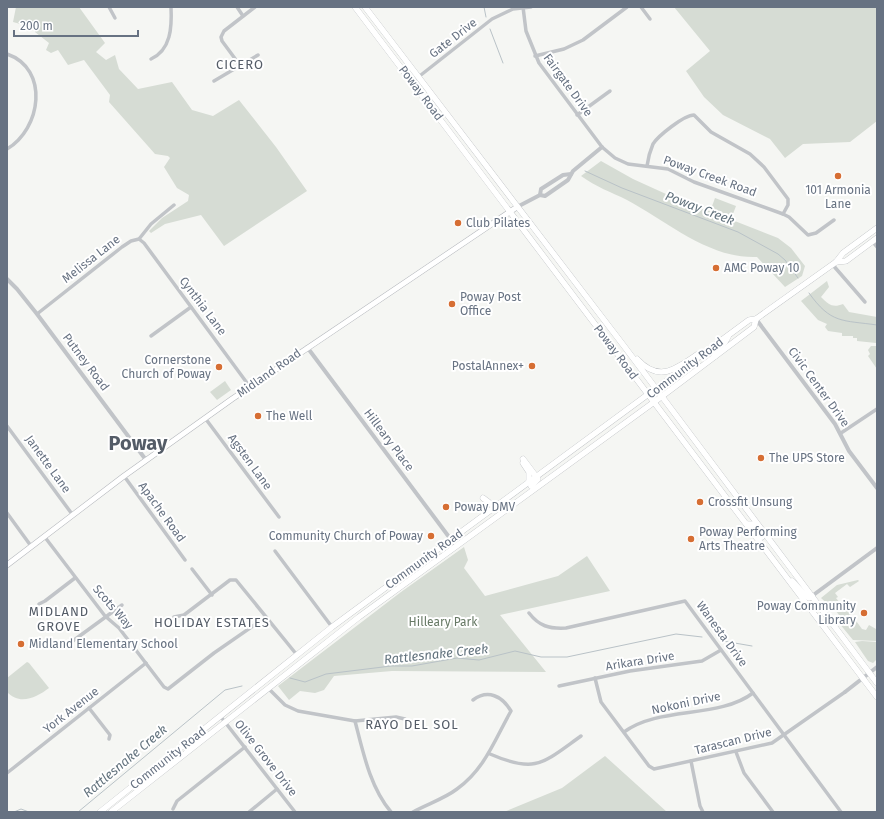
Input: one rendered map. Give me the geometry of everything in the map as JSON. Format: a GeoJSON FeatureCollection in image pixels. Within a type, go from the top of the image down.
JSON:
{"type":"FeatureCollection","features":[{"type":"Feature","properties":{"kind":"main road","name":"Poway Road"},"geometry":{"type":"LineString","coordinates":[[355,7],[877,697]]}},
{"type":"Feature","properties":{"kind":"main road","name":"Poway Road"},"geometry":{"type":"LineString","coordinates":[[365,7],[624,346],[877,683]]}},
{"type":"Feature","properties":{"kind":"main road"},"geometry":{"type":"LineString","coordinates":[[359,12],[364,11],[383,32]]}},
{"type":"Feature","properties":{"kind":"main road"},"geometry":{"type":"LineString","coordinates":[[449,131],[459,138],[472,155],[478,156]]}},
{"type":"Feature","properties":{"kind":"main road"},"geometry":{"type":"LineString","coordinates":[[470,158],[476,159],[489,176],[499,183]]}},
{"type":"Feature","properties":{"kind":"main road","name":"Midland Road"},"geometry":{"type":"LineString","coordinates":[[7,565],[72,514],[205,418],[307,347],[517,207]]}},
{"type":"Feature","properties":{"kind":"main road","name":"Community Road"},"geometry":{"type":"LineString","coordinates":[[100,812],[332,627],[450,539],[656,390],[729,334],[749,320],[756,319],[834,263],[843,253],[877,228]]}},
{"type":"Feature","properties":{"kind":"main road"},"geometry":{"type":"LineString","coordinates":[[867,245],[868,235]]}},
{"type":"Feature","properties":{"kind":"main road","name":"Community Road"},"geometry":{"type":"LineString","coordinates":[[834,263],[846,260],[875,240]]}},
{"type":"Feature","properties":{"kind":"main road"},"geometry":{"type":"LineString","coordinates":[[557,274],[566,281],[582,300],[591,303]]}},
{"type":"Feature","properties":{"kind":"main road"},"geometry":{"type":"LineString","coordinates":[[582,307],[590,308],[604,326],[617,338]]}},
{"type":"Feature","properties":{"kind":"main road","name":"Community Road"},"geometry":{"type":"LineString","coordinates":[[111,812],[337,633],[661,397],[754,327],[756,319]]}},
{"type":"Feature","properties":{"kind":"main road"},"geometry":{"type":"LineString","coordinates":[[715,356],[716,350],[726,342],[729,334]]}},
{"type":"Feature","properties":{"kind":"main road"},"geometry":{"type":"LineString","coordinates":[[624,346],[647,368],[656,372],[664,372],[674,369],[718,342]]}},
{"type":"Feature","properties":{"kind":"main road"},"geometry":{"type":"LineString","coordinates":[[573,460],[578,453],[593,440],[592,436]]}},
{"type":"Feature","properties":{"kind":"main road"},"geometry":{"type":"LineString","coordinates":[[553,475],[552,470],[566,459],[572,450]]}},
{"type":"Feature","properties":{"kind":"main road"},"geometry":{"type":"LineString","coordinates":[[695,456],[702,458],[716,476],[727,485]]}},
{"type":"Feature","properties":{"kind":"main road"},"geometry":{"type":"LineString","coordinates":[[499,514],[512,500],[537,482],[537,476],[523,459],[529,472],[529,482]]}},
{"type":"Feature","properties":{"kind":"main road"},"geometry":{"type":"LineString","coordinates":[[725,495],[733,500],[747,519],[753,518]]}},
{"type":"Feature","properties":{"kind":"main road"},"geometry":{"type":"LineString","coordinates":[[483,498],[494,507]]}},
{"type":"Feature","properties":{"kind":"main road"},"geometry":{"type":"LineString","coordinates":[[747,524],[752,524],[768,544],[776,550]]}},
{"type":"Feature","properties":{"kind":"main road"},"geometry":{"type":"LineString","coordinates":[[781,569],[785,568],[802,584]]}},
{"type":"Feature","properties":{"kind":"main road"},"geometry":{"type":"LineString","coordinates":[[788,578],[796,583],[806,596],[812,596]]}},
{"type":"Feature","properties":{"kind":"main road"},"geometry":{"type":"LineString","coordinates":[[337,633],[340,628],[354,616],[352,612]]}},
{"type":"Feature","properties":{"kind":"main road"},"geometry":{"type":"LineString","coordinates":[[312,653],[318,644],[332,633],[334,630],[332,627]]}},
{"type":"Feature","properties":{"kind":"main road"},"geometry":{"type":"LineString","coordinates":[[828,632],[833,631],[842,642],[850,648]]}},
{"type":"Feature","properties":{"kind":"main road"},"geometry":{"type":"LineString","coordinates":[[282,678],[286,670],[298,660],[297,655]]}},
{"type":"Feature","properties":{"kind":"main road"},"geometry":{"type":"LineString","coordinates":[[268,688],[268,684],[282,672],[283,666]]}},
{"type":"Feature","properties":{"kind":"street"},"geometry":{"type":"LineString","coordinates":[[109,7],[115,18]]}},
{"type":"Feature","properties":{"kind":"street"},"geometry":{"type":"LineString","coordinates":[[151,59],[165,48],[169,40],[171,7]]}},
{"type":"Feature","properties":{"kind":"street"},"geometry":{"type":"LineString","coordinates":[[237,7],[243,16]]}},
{"type":"Feature","properties":{"kind":"street"},"geometry":{"type":"LineString","coordinates":[[239,64],[222,41],[221,37],[224,31],[255,7]]}},
{"type":"Feature","properties":{"kind":"street","name":"Gate Drive"},"geometry":{"type":"LineString","coordinates":[[412,82],[492,19],[513,9],[530,7]]}},
{"type":"Feature","properties":{"kind":"street"},"geometry":{"type":"LineString","coordinates":[[535,56],[564,49],[583,40],[627,7]]}},
{"type":"Feature","properties":{"kind":"street"},"geometry":{"type":"LineString","coordinates":[[642,7],[650,19]]}},
{"type":"Feature","properties":{"kind":"street","name":"Fairgate Drive"},"geometry":{"type":"LineString","coordinates":[[523,8],[526,31],[535,56],[602,147]]}},
{"type":"Feature","properties":{"kind":"street"},"geometry":{"type":"LineString","coordinates":[[7,54],[18,59],[28,70],[35,84],[36,103],[34,114],[24,134],[7,149]]}},
{"type":"Feature","properties":{"kind":"street"},"geometry":{"type":"LineString","coordinates":[[214,80],[239,64],[258,55]]}},
{"type":"Feature","properties":{"kind":"street"},"geometry":{"type":"LineString","coordinates":[[577,115],[610,91]]}},
{"type":"Feature","properties":{"kind":"street"},"geometry":{"type":"LineString","coordinates":[[647,166],[650,153],[658,138],[685,117],[694,115],[712,132],[735,144],[757,159],[788,199],[788,205],[783,214]]}},
{"type":"Feature","properties":{"kind":"street","name":"Poway Creek Road"},"geometry":{"type":"LineString","coordinates":[[602,147],[615,158],[628,164],[668,169],[694,182],[783,214],[789,217],[808,235],[816,233],[834,220]]}},
{"type":"Feature","properties":{"kind":"street","name":"Midland Road"},"geometry":{"type":"LineString","coordinates":[[517,207],[540,195],[545,196],[568,180],[571,174],[602,147]]}},
{"type":"Feature","properties":{"kind":"street","name":"Midland Road"},"geometry":{"type":"LineString","coordinates":[[540,195],[541,189],[563,175],[571,174]]}},
{"type":"Feature","properties":{"kind":"street","name":"Melissa Lane"},"geometry":{"type":"LineString","coordinates":[[37,314],[122,247],[131,241],[139,239],[151,224],[174,205]]}},
{"type":"Feature","properties":{"kind":"street","name":"Cynthia Lane"},"geometry":{"type":"LineString","coordinates":[[139,239],[144,243],[250,387]]}},
{"type":"Feature","properties":{"kind":"street"},"geometry":{"type":"LineString","coordinates":[[875,240],[877,247]]}},
{"type":"Feature","properties":{"kind":"street"},"geometry":{"type":"LineString","coordinates":[[834,263],[865,302]]}},
{"type":"Feature","properties":{"kind":"street","name":"Putney Road"},"geometry":{"type":"LineString","coordinates":[[7,279],[37,314],[146,460]]}},
{"type":"Feature","properties":{"kind":"street"},"geometry":{"type":"LineString","coordinates":[[151,336],[190,307]]}},
{"type":"Feature","properties":{"kind":"street","name":"Civic Center Drive"},"geometry":{"type":"LineString","coordinates":[[756,319],[841,433],[850,453],[877,488]]}},
{"type":"Feature","properties":{"kind":"street","name":"Hilleary Place"},"geometry":{"type":"LineString","coordinates":[[307,347],[455,546]]}},
{"type":"Feature","properties":{"kind":"street"},"geometry":{"type":"LineString","coordinates":[[841,433],[877,409]]}},
{"type":"Feature","properties":{"kind":"street","name":"Agsten Lane"},"geometry":{"type":"LineString","coordinates":[[205,418],[279,517]]}},
{"type":"Feature","properties":{"kind":"street","name":"Janette Lane"},"geometry":{"type":"LineString","coordinates":[[7,426],[72,514]]}},
{"type":"Feature","properties":{"kind":"street","name":"Apache Road"},"geometry":{"type":"LineString","coordinates":[[124,476],[185,560]]}},
{"type":"Feature","properties":{"kind":"street"},"geometry":{"type":"LineString","coordinates":[[7,513],[31,546]]}},
{"type":"Feature","properties":{"kind":"street","name":"Scots Way"},"geometry":{"type":"LineString","coordinates":[[44,536],[105,616],[119,628],[164,687],[168,689],[203,661],[266,617]]}},
{"type":"Feature","properties":{"kind":"street"},"geometry":{"type":"LineString","coordinates":[[812,596],[877,548]]}},
{"type":"Feature","properties":{"kind":"street"},"geometry":{"type":"LineString","coordinates":[[275,551],[332,627]]}},
{"type":"Feature","properties":{"kind":"street"},"geometry":{"type":"LineString","coordinates":[[192,569],[212,595]]}},
{"type":"Feature","properties":{"kind":"street"},"geometry":{"type":"LineString","coordinates":[[39,604],[46,601],[75,578]]}},
{"type":"Feature","properties":{"kind":"street"},"geometry":{"type":"LineString","coordinates":[[174,617],[184,615],[230,580],[236,580],[242,584],[266,617],[297,655]]}},
{"type":"Feature","properties":{"kind":"street","name":"Wanesta Drive"},"geometry":{"type":"LineString","coordinates":[[529,613],[543,626],[554,629],[566,628],[683,600],[687,603],[841,812]]}},
{"type":"Feature","properties":{"kind":"street"},"geometry":{"type":"LineString","coordinates":[[70,643],[122,605]]}},
{"type":"Feature","properties":{"kind":"street","name":"Arikara Drive"},"geometry":{"type":"LineString","coordinates":[[559,686],[595,678],[702,661],[711,658],[721,650]]}},
{"type":"Feature","properties":{"kind":"street","name":"York Avenue"},"geometry":{"type":"LineString","coordinates":[[7,773],[146,663]]}},
{"type":"Feature","properties":{"kind":"street"},"geometry":{"type":"LineString","coordinates":[[870,673],[877,667]]}},
{"type":"Feature","properties":{"kind":"street","name":"Tarascan Drive"},"geometry":{"type":"LineString","coordinates":[[624,732],[652,769],[772,744],[870,673]]}},
{"type":"Feature","properties":{"kind":"street"},"geometry":{"type":"LineString","coordinates":[[595,678],[601,702],[624,732]]}},
{"type":"Feature","properties":{"kind":"street"},"geometry":{"type":"LineString","coordinates":[[268,688],[285,705],[298,711],[356,721],[396,716],[405,719]]}},
{"type":"Feature","properties":{"kind":"street","name":"Nokoni Drive"},"geometry":{"type":"LineString","coordinates":[[624,732],[643,722],[738,702],[753,693]]}},
{"type":"Feature","properties":{"kind":"street"},"geometry":{"type":"LineString","coordinates":[[413,812],[458,789],[490,754],[511,711],[506,702],[488,694],[484,694],[473,700]]}},
{"type":"Feature","properties":{"kind":"street"},"geometry":{"type":"LineString","coordinates":[[89,708],[110,735],[110,739]]}},
{"type":"Feature","properties":{"kind":"street","name":"Olive Grove Drive"},"geometry":{"type":"LineString","coordinates":[[221,717],[295,812]]}},
{"type":"Feature","properties":{"kind":"street"},"geometry":{"type":"LineString","coordinates":[[356,721],[372,779],[379,796],[391,812]]}},
{"type":"Feature","properties":{"kind":"street"},"geometry":{"type":"LineString","coordinates":[[490,754],[519,765],[533,764],[549,758],[581,736]]}},
{"type":"Feature","properties":{"kind":"street"},"geometry":{"type":"LineString","coordinates":[[173,809],[177,801],[245,747]]}},
{"type":"Feature","properties":{"kind":"street"},"geometry":{"type":"LineString","coordinates":[[736,752],[744,774],[773,812]]}},
{"type":"Feature","properties":{"kind":"street"},"geometry":{"type":"LineString","coordinates":[[692,761],[700,806],[703,812]]}},
{"type":"Feature","properties":{"kind":"street"},"geometry":{"type":"LineString","coordinates":[[249,812],[277,788]]}},
{"type":"Feature","properties":{"kind":"green space"},"geometry":{"type":"Polygon","coordinates":[[[16,7],[79,7],[105,43],[96,52],[106,60],[115,55],[119,69],[138,89],[172,82],[192,110],[213,116],[239,100],[276,147],[307,191],[224,246],[201,215],[165,224],[151,233],[149,231],[162,218],[188,201],[189,195],[177,188],[164,167],[170,158],[168,156],[155,154],[109,102],[110,95],[84,60],[68,65],[58,50],[51,53],[46,50],[49,43],[35,32],[35,28],[13,22],[16,7]]]}},
{"type":"Feature","properties":{"kind":"green space"},"geometry":{"type":"Polygon","coordinates":[[[674,7],[877,7],[877,121],[850,142],[803,144],[785,158],[770,139],[723,115],[704,97],[686,71],[710,51],[674,7]]]}},
{"type":"Feature","properties":{"kind":"green space"},"geometry":{"type":"Polygon","coordinates":[[[601,161],[633,179],[666,194],[778,238],[791,248],[805,266],[802,276],[785,287],[757,257],[739,256],[706,246],[689,238],[627,200],[581,176],[601,161]]]}},
{"type":"Feature","properties":{"kind":"green space"},"geometry":{"type":"Polygon","coordinates":[[[715,198],[736,206],[731,219],[711,209],[715,198]]]}},
{"type":"Feature","properties":{"kind":"green space"},"geometry":{"type":"Polygon","coordinates":[[[827,281],[829,287],[821,297],[829,304],[836,306],[843,304],[849,312],[877,317],[877,369],[868,356],[870,354],[868,350],[871,346],[876,346],[876,343],[857,341],[857,338],[853,338],[853,336],[842,336],[842,333],[828,331],[825,327],[827,324],[818,320],[801,301],[827,281]]]}},
{"type":"Feature","properties":{"kind":"green space"},"geometry":{"type":"Polygon","coordinates":[[[225,381],[231,390],[217,400],[210,392],[225,381]]]}},
{"type":"Feature","properties":{"kind":"green space","name":"Hilleary Park"},"geometry":{"type":"Polygon","coordinates":[[[464,547],[468,560],[464,568],[485,596],[558,576],[587,556],[610,591],[500,615],[546,672],[392,671],[334,676],[324,690],[315,693],[300,691],[289,700],[278,686],[401,592],[464,547]]]}},
{"type":"Feature","properties":{"kind":"green space"},"geometry":{"type":"Polygon","coordinates":[[[859,581],[850,587],[847,584],[835,593],[838,597],[836,598],[840,603],[834,608],[821,598],[837,585],[859,581]]]}},
{"type":"Feature","properties":{"kind":"green space"},"geometry":{"type":"Polygon","coordinates":[[[843,606],[846,611],[848,610],[862,629],[866,630],[869,625],[876,629],[877,641],[853,640],[839,623],[839,615],[836,611],[843,606]]]}},
{"type":"Feature","properties":{"kind":"green space"},"geometry":{"type":"Polygon","coordinates":[[[855,642],[877,642],[877,659],[873,663],[868,661],[855,642]]]}},
{"type":"Feature","properties":{"kind":"green space"},"geometry":{"type":"Polygon","coordinates":[[[27,662],[49,688],[34,697],[28,699],[17,699],[7,692],[7,678],[27,662]]]}},
{"type":"Feature","properties":{"kind":"green space"},"geometry":{"type":"Polygon","coordinates":[[[605,756],[667,812],[504,812],[562,788],[605,756]]]}},
{"type":"Feature","properties":{"kind":"waterway"},"geometry":{"type":"LineString","coordinates":[[484,7],[486,17]]}},
{"type":"Feature","properties":{"kind":"waterway"},"geometry":{"type":"LineString","coordinates":[[490,29],[503,63]]}},
{"type":"Feature","properties":{"kind":"waterway","name":"Poway Creek"},"geometry":{"type":"LineString","coordinates":[[585,171],[622,188],[738,232],[778,254],[785,260],[798,278]]}},
{"type":"Feature","properties":{"kind":"waterway","name":"Poway Creek"},"geometry":{"type":"LineString","coordinates":[[809,293],[824,310],[838,319],[877,325]]}},
{"type":"Feature","properties":{"kind":"waterway","name":"Rattlesnake Creek"},"geometry":{"type":"LineString","coordinates":[[290,678],[305,682],[326,674],[391,666],[412,666],[457,658],[479,660],[515,651],[541,657],[567,657],[676,634],[702,637]]}},
{"type":"Feature","properties":{"kind":"waterway","name":"Rattlesnake Creek"},"geometry":{"type":"LineString","coordinates":[[723,641],[752,646]]}},
{"type":"Feature","properties":{"kind":"waterway","name":"Rattlesnake Creek"},"geometry":{"type":"LineString","coordinates":[[78,812],[225,690],[242,686]]}},
{"type":"Feature","properties":{"kind":"waterway","name":"Rattlesnake Creek"},"geometry":{"type":"LineString","coordinates":[[14,812],[21,809],[29,812]]}},
{"type":"Feature","properties":{"kind":"place","name":"101 Armonia Lane"},"geometry":{"type":"Point","coordinates":[838,176]}},
{"type":"Feature","properties":{"kind":"place","name":"Club Pilates"},"geometry":{"type":"Point","coordinates":[458,223]}},
{"type":"Feature","properties":{"kind":"place","name":"AMC Poway 10"},"geometry":{"type":"Point","coordinates":[716,268]}},
{"type":"Feature","properties":{"kind":"place","name":"Poway Post Office"},"geometry":{"type":"Point","coordinates":[452,304]}},
{"type":"Feature","properties":{"kind":"place","name":"PostalAnnex+"},"geometry":{"type":"Point","coordinates":[532,366]}},
{"type":"Feature","properties":{"kind":"place","name":"Cornerstone Church of Poway"},"geometry":{"type":"Point","coordinates":[219,367]}},
{"type":"Feature","properties":{"kind":"place","name":"The Well"},"geometry":{"type":"Point","coordinates":[258,416]}},
{"type":"Feature","properties":{"kind":"place","name":"The UPS Store"},"geometry":{"type":"Point","coordinates":[761,458]}},
{"type":"Feature","properties":{"kind":"place","name":"Crossfit Unsung"},"geometry":{"type":"Point","coordinates":[700,502]}},
{"type":"Feature","properties":{"kind":"place","name":"Poway DMV"},"geometry":{"type":"Point","coordinates":[446,507]}},
{"type":"Feature","properties":{"kind":"place","name":"Community Church of Poway"},"geometry":{"type":"Point","coordinates":[431,536]}},
{"type":"Feature","properties":{"kind":"place","name":"Poway Performing Arts Theatre"},"geometry":{"type":"Point","coordinates":[691,539]}},
{"type":"Feature","properties":{"kind":"place","name":"Poway Community Library"},"geometry":{"type":"Point","coordinates":[864,613]}},
{"type":"Feature","properties":{"kind":"place","name":"Midland Elementary School"},"geometry":{"type":"Point","coordinates":[21,644]}},
{"type":"Feature","properties":{"kind":"district","name":"CICERO"},"geometry":{"type":"Point","coordinates":[240,64]}},
{"type":"Feature","properties":{"kind":"district","name":"Poway"},"geometry":{"type":"Point","coordinates":[138,443]}},
{"type":"Feature","properties":{"kind":"district","name":"MIDLAND GROVE"},"geometry":{"type":"Point","coordinates":[59,618]}},
{"type":"Feature","properties":{"kind":"district","name":"HOLIDAY ESTATES"},"geometry":{"type":"Point","coordinates":[212,622]}},
{"type":"Feature","properties":{"kind":"district","name":"RAYO DEL SOL"},"geometry":{"type":"Point","coordinates":[412,724]}}]}
